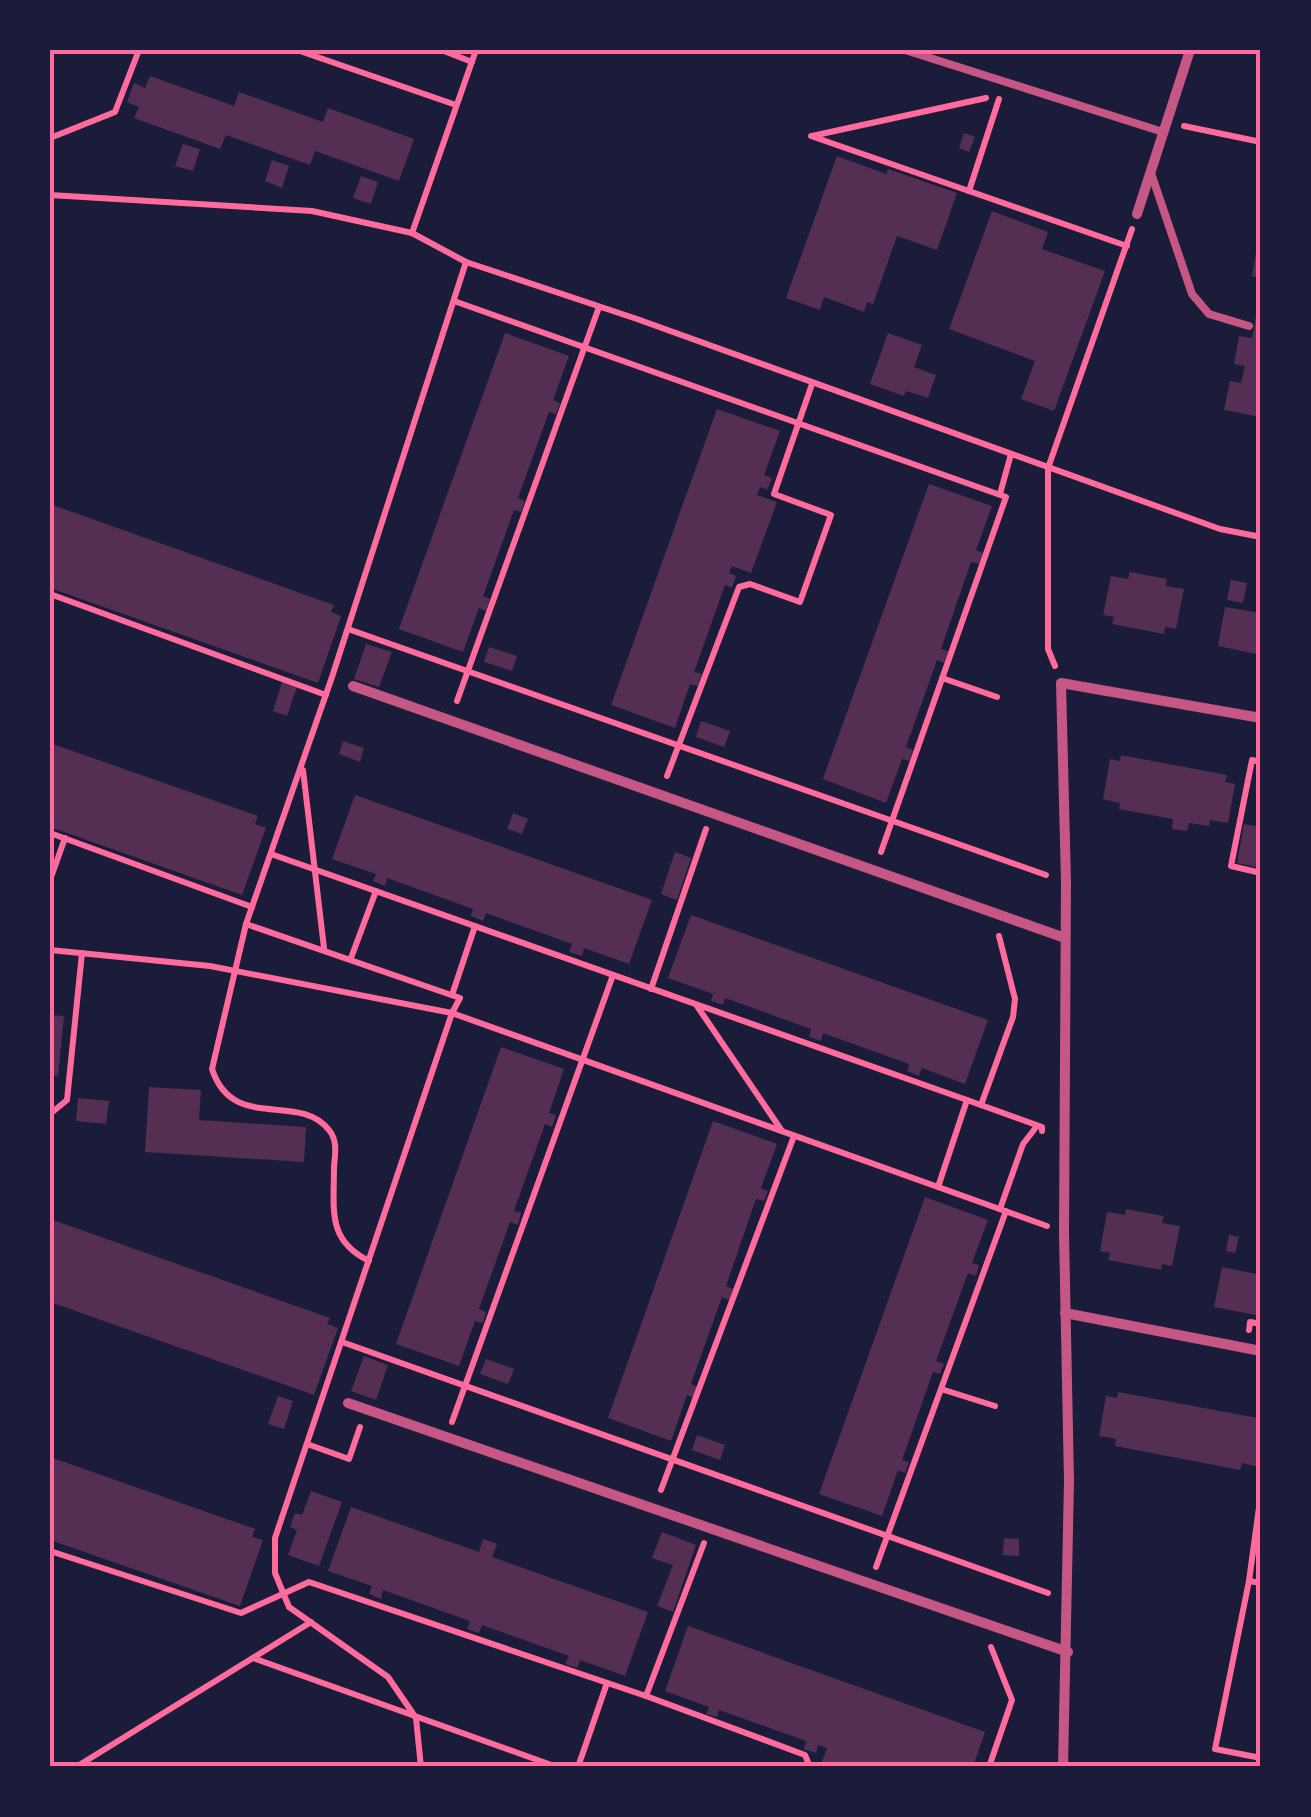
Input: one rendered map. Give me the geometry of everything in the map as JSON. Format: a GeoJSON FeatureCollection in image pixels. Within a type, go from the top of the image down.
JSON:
{"type":"FeatureCollection","features":[{"type":"Feature","properties":{"kind":"street"},"geometry":{"type":"LineString","coordinates":[[1137,214],[1190,50]]}},
{"type":"Feature","properties":{"kind":"street"},"geometry":{"type":"LineString","coordinates":[[1063,1767],[1068,1600],[1066,882],[1061,683],[1261,718]]}},
{"type":"Feature","properties":{"kind":"street"},"geometry":{"type":"LineString","coordinates":[[353,686],[1065,938]]}},
{"type":"Feature","properties":{"kind":"street"},"geometry":{"type":"LineString","coordinates":[[1066,1313],[1261,1352]]}},
{"type":"Feature","properties":{"kind":"street"},"geometry":{"type":"LineString","coordinates":[[348,1403],[1068,1652]]}},
{"type":"Feature","properties":{"kind":"lane"},"geometry":{"type":"LineString","coordinates":[[905,50],[1164,128]]}},
{"type":"Feature","properties":{"kind":"lane"},"geometry":{"type":"LineString","coordinates":[[1150,173],[1192,294],[1210,314],[1249,326]]}},
{"type":"Feature","properties":{"kind":"path"},"geometry":{"type":"LineString","coordinates":[[50,138],[115,112],[139,50]]}},
{"type":"Feature","properties":{"kind":"path"},"geometry":{"type":"LineString","coordinates":[[296,50],[456,105]]}},
{"type":"Feature","properties":{"kind":"path"},"geometry":{"type":"LineString","coordinates":[[412,234],[476,50]]}},
{"type":"Feature","properties":{"kind":"path"},"geometry":{"type":"LineString","coordinates":[[444,51],[472,62]]}},
{"type":"Feature","properties":{"kind":"path"},"geometry":{"type":"LineString","coordinates":[[969,191],[1005,81]]}},
{"type":"Feature","properties":{"kind":"path"},"geometry":{"type":"LineString","coordinates":[[1005,81],[987,98],[811,136],[1127,246]]}},
{"type":"Feature","properties":{"kind":"path"},"geometry":{"type":"LineString","coordinates":[[1164,128],[1261,142]]}},
{"type":"Feature","properties":{"kind":"path"},"geometry":{"type":"LineString","coordinates":[[50,195],[312,211],[412,234],[466,262],[1220,529],[1261,538]]}},
{"type":"Feature","properties":{"kind":"path"},"geometry":{"type":"LineString","coordinates":[[1061,683],[1048,649],[1048,468],[1137,214]]}},
{"type":"Feature","properties":{"kind":"path"},"geometry":{"type":"LineString","coordinates":[[369,1261],[350,1252],[337,1232],[336,1146],[330,1131],[318,1120],[304,1115],[246,1106],[223,1092],[212,1069],[246,924],[348,629],[466,262]]}},
{"type":"Feature","properties":{"kind":"path"},"geometry":{"type":"LineString","coordinates":[[454,301],[1006,497],[874,872]]}},
{"type":"Feature","properties":{"kind":"path"},"geometry":{"type":"LineString","coordinates":[[450,721],[600,307]]}},
{"type":"Feature","properties":{"kind":"path"},"geometry":{"type":"LineString","coordinates":[[660,796],[739,587],[750,584],[800,602],[831,516],[774,494],[812,384]]}},
{"type":"Feature","properties":{"kind":"path"},"geometry":{"type":"LineString","coordinates":[[1000,494],[1011,454]]}},
{"type":"Feature","properties":{"kind":"path"},"geometry":{"type":"LineString","coordinates":[[50,594],[326,695]]}},
{"type":"Feature","properties":{"kind":"path"},"geometry":{"type":"LineString","coordinates":[[348,629],[1066,882]]}},
{"type":"Feature","properties":{"kind":"path"},"geometry":{"type":"LineString","coordinates":[[942,678],[996,697]]}},
{"type":"Feature","properties":{"kind":"path"},"geometry":{"type":"LineString","coordinates":[[1261,751],[1260,762],[1252,760],[1231,866],[1261,874]]}},
{"type":"Feature","properties":{"kind":"path"},"geometry":{"type":"LineString","coordinates":[[302,764],[324,948]]}},
{"type":"Feature","properties":{"kind":"path"},"geometry":{"type":"LineString","coordinates":[[651,989],[712,814]]}},
{"type":"Feature","properties":{"kind":"path"},"geometry":{"type":"LineString","coordinates":[[50,833],[252,907]]}},
{"type":"Feature","properties":{"kind":"path"},"geometry":{"type":"LineString","coordinates":[[50,880],[64,838]]}},
{"type":"Feature","properties":{"kind":"path"},"geometry":{"type":"LineString","coordinates":[[271,854],[1042,1127],[1042,1146]]}},
{"type":"Feature","properties":{"kind":"path"},"geometry":{"type":"LineString","coordinates":[[351,958],[376,891]]}},
{"type":"Feature","properties":{"kind":"path"},"geometry":{"type":"LineString","coordinates":[[981,1105],[1014,1017],[1015,999],[994,915]]}},
{"type":"Feature","properties":{"kind":"path"},"geometry":{"type":"LineString","coordinates":[[246,924],[460,998],[274,1538],[275,1574],[289,1607],[388,1677],[416,1718],[421,1767]]}},
{"type":"Feature","properties":{"kind":"path"},"geometry":{"type":"LineString","coordinates":[[452,995],[475,926]]}},
{"type":"Feature","properties":{"kind":"path"},"geometry":{"type":"LineString","coordinates":[[50,950],[236,970],[452,1014],[1064,1234]]}},
{"type":"Feature","properties":{"kind":"path"},"geometry":{"type":"LineString","coordinates":[[50,1114],[67,1100],[82,954]]}},
{"type":"Feature","properties":{"kind":"path"},"geometry":{"type":"LineString","coordinates":[[447,1437],[613,975]]}},
{"type":"Feature","properties":{"kind":"path"},"geometry":{"type":"LineString","coordinates":[[696,1005],[782,1131]]}},
{"type":"Feature","properties":{"kind":"path"},"geometry":{"type":"LineString","coordinates":[[938,1187],[967,1100]]}},
{"type":"Feature","properties":{"kind":"path"},"geometry":{"type":"LineString","coordinates":[[870,1584],[941,1389],[1023,1144],[1037,1126]]}},
{"type":"Feature","properties":{"kind":"path"},"geometry":{"type":"LineString","coordinates":[[654,1508],[794,1136]]}},
{"type":"Feature","properties":{"kind":"path"},"geometry":{"type":"LineString","coordinates":[[1042,1204],[1042,1224]]}},
{"type":"Feature","properties":{"kind":"path"},"geometry":{"type":"LineString","coordinates":[[342,1342],[1068,1600]]}},
{"type":"Feature","properties":{"kind":"path"},"geometry":{"type":"LineString","coordinates":[[941,1389],[995,1406]]}},
{"type":"Feature","properties":{"kind":"path"},"geometry":{"type":"LineString","coordinates":[[308,1444],[349,1459],[366,1409]]}},
{"type":"Feature","properties":{"kind":"path"},"geometry":{"type":"LineString","coordinates":[[1261,1493],[1249,1581],[1215,1749],[1261,1758]]}},
{"type":"Feature","properties":{"kind":"path"},"geometry":{"type":"LineString","coordinates":[[646,1696],[710,1528]]}},
{"type":"Feature","properties":{"kind":"path"},"geometry":{"type":"LineString","coordinates":[[50,1551],[241,1613],[309,1582],[646,1696],[805,1755],[810,1767]]}},
{"type":"Feature","properties":{"kind":"path"},"geometry":{"type":"LineString","coordinates":[[1249,1581],[1261,1582]]}},
{"type":"Feature","properties":{"kind":"path"},"geometry":{"type":"LineString","coordinates":[[76,1767],[310,1622]]}},
{"type":"Feature","properties":{"kind":"path"},"geometry":{"type":"LineString","coordinates":[[989,1767],[1012,1700],[990,1644],[995,1627]]}},
{"type":"Feature","properties":{"kind":"path"},"geometry":{"type":"LineString","coordinates":[[252,1658],[557,1767]]}},
{"type":"Feature","properties":{"kind":"path"},"geometry":{"type":"LineString","coordinates":[[578,1767],[607,1683]]}},
{"type":"Feature","properties":{"kind":"building"},"geometry":{"type":"Polygon","coordinates":[[[150,76],[234,106],[239,92],[323,122],[328,108],[414,139],[399,181],[315,151],[310,165],[226,135],[220,149],[134,118],[139,107],[127,102],[134,83],[145,88],[150,76]]]}},
{"type":"Feature","properties":{"kind":"building"},"geometry":{"type":"Polygon","coordinates":[[[964,133],[975,137],[969,152],[959,148],[964,133]]]}},
{"type":"Feature","properties":{"kind":"building"},"geometry":{"type":"Polygon","coordinates":[[[183,144],[200,149],[193,171],[175,166],[183,144]]]}},
{"type":"Feature","properties":{"kind":"building"},"geometry":{"type":"Polygon","coordinates":[[[837,156],[957,193],[937,250],[897,236],[873,304],[867,302],[864,312],[824,297],[820,310],[786,298],[837,156]]]}},
{"type":"Feature","properties":{"kind":"building"},"geometry":{"type":"Polygon","coordinates":[[[272,160],[289,166],[282,188],[265,181],[272,160]]]}},
{"type":"Feature","properties":{"kind":"building"},"geometry":{"type":"Polygon","coordinates":[[[361,176],[378,182],[371,204],[353,198],[361,176]]]}},
{"type":"Feature","properties":{"kind":"building"},"geometry":{"type":"Polygon","coordinates":[[[992,211],[1048,232],[1042,249],[1105,271],[1054,411],[1021,399],[1035,361],[949,329],[992,211]]]}},
{"type":"Feature","properties":{"kind":"building"},"geometry":{"type":"Polygon","coordinates":[[[1257,247],[1261,247],[1261,278],[1252,276],[1257,247]]]}},
{"type":"Feature","properties":{"kind":"building"},"geometry":{"type":"Polygon","coordinates":[[[1259,299],[1261,417],[1224,410],[1230,381],[1241,383],[1245,366],[1234,364],[1239,336],[1252,338],[1259,299]]]}},
{"type":"Feature","properties":{"kind":"building"},"geometry":{"type":"Polygon","coordinates":[[[505,333],[569,356],[553,400],[560,403],[556,414],[549,412],[518,498],[525,501],[521,512],[514,510],[483,596],[490,599],[486,611],[479,608],[463,652],[399,629],[505,333]]]}},
{"type":"Feature","properties":{"kind":"building"},"geometry":{"type":"Polygon","coordinates":[[[888,333],[922,345],[914,367],[936,375],[928,398],[906,391],[904,396],[870,384],[888,333]]]}},
{"type":"Feature","properties":{"kind":"building"},"geometry":{"type":"Polygon","coordinates":[[[717,409],[780,431],[764,475],[772,478],[767,490],[760,487],[757,495],[777,502],[751,573],[732,566],[729,573],[736,576],[732,588],[725,585],[694,672],[702,674],[698,686],[690,684],[675,728],[611,705],[717,409]]]}},
{"type":"Feature","properties":{"kind":"building"},"geometry":{"type":"Polygon","coordinates":[[[929,484],[992,506],[976,550],[983,553],[979,564],[971,562],[941,649],[948,651],[944,663],[937,660],[906,747],[913,750],[909,761],[902,759],[886,803],[823,779],[929,484]]]}},
{"type":"Feature","properties":{"kind":"building"},"geometry":{"type":"Polygon","coordinates":[[[50,504],[334,605],[331,612],[341,616],[318,683],[50,588],[50,504]]]}},
{"type":"Feature","properties":{"kind":"building"},"geometry":{"type":"Polygon","coordinates":[[[1130,572],[1167,579],[1166,586],[1184,589],[1176,629],[1165,627],[1164,634],[1112,624],[1114,617],[1103,615],[1111,576],[1128,579],[1130,572]]]}},
{"type":"Feature","properties":{"kind":"building"},"geometry":{"type":"Polygon","coordinates":[[[1231,580],[1247,583],[1243,603],[1227,600],[1231,580]]]}},
{"type":"Feature","properties":{"kind":"building"},"geometry":{"type":"Polygon","coordinates":[[[1225,607],[1261,613],[1261,655],[1218,646],[1225,607]]]}},
{"type":"Feature","properties":{"kind":"building"},"geometry":{"type":"Polygon","coordinates":[[[366,644],[392,652],[379,687],[354,679],[366,644]]]}},
{"type":"Feature","properties":{"kind":"building"},"geometry":{"type":"Polygon","coordinates":[[[489,647],[517,656],[512,671],[484,662],[489,647]]]}},
{"type":"Feature","properties":{"kind":"building"},"geometry":{"type":"Polygon","coordinates":[[[282,682],[297,687],[287,716],[273,711],[282,682]]]}},
{"type":"Feature","properties":{"kind":"building"},"geometry":{"type":"Polygon","coordinates":[[[701,721],[730,731],[724,747],[696,737],[701,721]]]}},
{"type":"Feature","properties":{"kind":"building"},"geometry":{"type":"Polygon","coordinates":[[[343,741],[364,748],[360,762],[339,754],[343,741]]]}},
{"type":"Feature","properties":{"kind":"building"},"geometry":{"type":"Polygon","coordinates":[[[50,743],[258,816],[255,824],[266,828],[242,895],[50,827],[50,743]]]}},
{"type":"Feature","properties":{"kind":"building"},"geometry":{"type":"Polygon","coordinates":[[[1121,755],[1227,775],[1225,782],[1235,784],[1228,823],[1210,820],[1209,826],[1189,823],[1187,831],[1172,829],[1173,819],[1119,809],[1120,803],[1103,799],[1110,759],[1120,761],[1121,755]]]}},
{"type":"Feature","properties":{"kind":"building"},"geometry":{"type":"Polygon","coordinates":[[[355,795],[652,900],[629,964],[584,948],[582,956],[569,952],[572,944],[486,913],[483,921],[471,916],[473,909],[387,878],[385,886],[373,881],[376,874],[332,859],[355,795]]]}},
{"type":"Feature","properties":{"kind":"building"},"geometry":{"type":"Polygon","coordinates":[[[513,813],[528,819],[522,834],[507,829],[513,813]]]}},
{"type":"Feature","properties":{"kind":"building"},"geometry":{"type":"Polygon","coordinates":[[[1244,824],[1261,827],[1261,868],[1237,863],[1244,824]]]}},
{"type":"Feature","properties":{"kind":"building"},"geometry":{"type":"Polygon","coordinates":[[[675,852],[691,858],[677,900],[661,894],[675,852]]]}},
{"type":"Feature","properties":{"kind":"building"},"geometry":{"type":"Polygon","coordinates":[[[691,915],[988,1020],[965,1084],[922,1068],[919,1076],[907,1071],[909,1064],[823,1033],[821,1041],[809,1037],[811,1029],[725,998],[723,1005],[711,1001],[713,994],[668,978],[691,915]]]}},
{"type":"Feature","properties":{"kind":"building"},"geometry":{"type":"Polygon","coordinates":[[[50,1015],[64,1016],[58,1076],[50,1075],[50,1015]]]}},
{"type":"Feature","properties":{"kind":"building"},"geometry":{"type":"Polygon","coordinates":[[[501,1047],[564,1069],[549,1113],[556,1115],[552,1127],[545,1124],[514,1211],[521,1213],[518,1225],[510,1222],[479,1309],[486,1312],[483,1323],[475,1321],[459,1366],[396,1344],[501,1047]]]}},
{"type":"Feature","properties":{"kind":"building"},"geometry":{"type":"Polygon","coordinates":[[[149,1087],[201,1090],[199,1120],[306,1127],[304,1162],[145,1152],[149,1087]]]}},
{"type":"Feature","properties":{"kind":"building"},"geometry":{"type":"Polygon","coordinates":[[[78,1098],[109,1101],[106,1124],[76,1121],[78,1098]]]}},
{"type":"Feature","properties":{"kind":"building"},"geometry":{"type":"Polygon","coordinates":[[[713,1121],[777,1144],[761,1188],[768,1191],[764,1201],[756,1199],[726,1286],[733,1289],[729,1300],[722,1297],[691,1384],[698,1387],[694,1398],[687,1395],[671,1441],[608,1418],[713,1121]]]}},
{"type":"Feature","properties":{"kind":"building"},"geometry":{"type":"Polygon","coordinates":[[[925,1197],[988,1220],[972,1263],[979,1265],[976,1276],[968,1273],[936,1361],[944,1364],[940,1374],[933,1372],[902,1460],[909,1462],[905,1473],[898,1470],[882,1516],[819,1494],[925,1197]]]}},
{"type":"Feature","properties":{"kind":"building"},"geometry":{"type":"Polygon","coordinates":[[[1126,1209],[1164,1216],[1162,1223],[1180,1226],[1172,1266],[1162,1264],[1161,1270],[1108,1260],[1110,1253],[1100,1251],[1107,1212],[1125,1215],[1126,1209]]]}},
{"type":"Feature","properties":{"kind":"building"},"geometry":{"type":"Polygon","coordinates":[[[50,1219],[330,1318],[327,1324],[338,1328],[314,1395],[50,1302],[50,1219]]]}},
{"type":"Feature","properties":{"kind":"building"},"geometry":{"type":"Polygon","coordinates":[[[1229,1235],[1239,1237],[1235,1253],[1226,1251],[1229,1235]]]}},
{"type":"Feature","properties":{"kind":"building"},"geometry":{"type":"Polygon","coordinates":[[[1222,1267],[1261,1275],[1261,1316],[1214,1307],[1222,1267]]]}},
{"type":"Feature","properties":{"kind":"building"},"geometry":{"type":"Polygon","coordinates":[[[364,1356],[388,1365],[376,1400],[351,1391],[364,1356]]]}},
{"type":"Feature","properties":{"kind":"building"},"geometry":{"type":"Polygon","coordinates":[[[486,1359],[514,1369],[508,1384],[480,1374],[486,1359]]]}},
{"type":"Feature","properties":{"kind":"building"},"geometry":{"type":"Polygon","coordinates":[[[1118,1392],[1258,1418],[1259,1467],[1242,1463],[1240,1470],[1115,1446],[1116,1439],[1099,1436],[1106,1396],[1117,1398],[1118,1392]]]}},
{"type":"Feature","properties":{"kind":"building"},"geometry":{"type":"Polygon","coordinates":[[[278,1396],[293,1401],[284,1429],[268,1424],[278,1396]]]}},
{"type":"Feature","properties":{"kind":"building"},"geometry":{"type":"Polygon","coordinates":[[[697,1435],[725,1445],[720,1460],[692,1450],[697,1435]]]}},
{"type":"Feature","properties":{"kind":"building"},"geometry":{"type":"Polygon","coordinates":[[[50,1457],[255,1529],[252,1537],[263,1540],[240,1606],[50,1540],[50,1457]]]}},
{"type":"Feature","properties":{"kind":"building"},"geometry":{"type":"Polygon","coordinates":[[[311,1491],[342,1502],[319,1566],[288,1555],[297,1530],[290,1527],[295,1513],[302,1515],[311,1491]]]}},
{"type":"Feature","properties":{"kind":"building"},"geometry":{"type":"Polygon","coordinates":[[[351,1507],[479,1552],[483,1539],[497,1544],[492,1557],[648,1612],[625,1676],[580,1660],[577,1668],[565,1664],[569,1656],[482,1625],[479,1633],[467,1629],[470,1621],[383,1590],[381,1599],[369,1594],[372,1586],[328,1571],[351,1507]]]}},
{"type":"Feature","properties":{"kind":"building"},"geometry":{"type":"Polygon","coordinates":[[[662,1532],[696,1545],[673,1612],[657,1606],[673,1565],[652,1558],[662,1532]]]}},
{"type":"Feature","properties":{"kind":"building"},"geometry":{"type":"Polygon","coordinates":[[[1004,1538],[1019,1539],[1019,1556],[1003,1555],[1004,1538]]]}},
{"type":"Feature","properties":{"kind":"building"},"geometry":{"type":"Polygon","coordinates":[[[688,1626],[985,1732],[973,1767],[820,1767],[827,1748],[818,1745],[816,1753],[804,1749],[806,1741],[719,1710],[717,1717],[706,1714],[709,1707],[665,1691],[688,1626]]]}}]}
